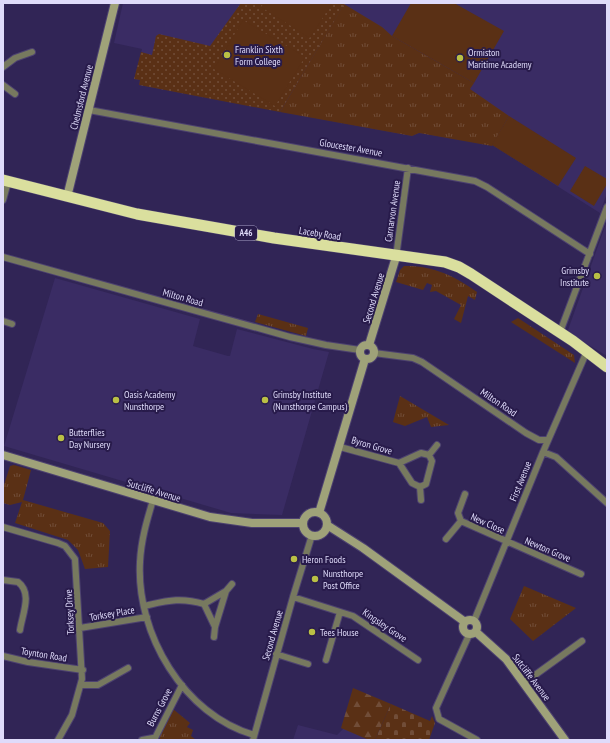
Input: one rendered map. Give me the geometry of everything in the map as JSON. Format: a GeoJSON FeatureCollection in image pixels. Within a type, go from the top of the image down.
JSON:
{"type":"FeatureCollection","features":[{"type":"Feature","properties":{"kind":"highway","name":"Laceby Road"},"geometry":{"type":"LineString","coordinates":[[6,181],[137,214],[274,238],[396,257],[409,256],[444,262],[459,267],[560,332],[607,367]]}},
{"type":"Feature","properties":{"kind":"street","name":"Chelmsford Avenue"},"geometry":{"type":"LineString","coordinates":[[67,197],[115,3]]}},
{"type":"Feature","properties":{"kind":"street"},"geometry":{"type":"LineString","coordinates":[[3,67],[15,58],[32,52]]}},
{"type":"Feature","properties":{"kind":"street"},"geometry":{"type":"LineString","coordinates":[[3,86],[15,94]]}},
{"type":"Feature","properties":{"kind":"street","name":"Gloucester Avenue"},"geometry":{"type":"LineString","coordinates":[[89,110],[408,168],[480,183],[590,254]]}},
{"type":"Feature","properties":{"kind":"street","name":"Carnarvon Avenue"},"geometry":{"type":"LineString","coordinates":[[396,257],[408,168]]}},
{"type":"Feature","properties":{"kind":"street"},"geometry":{"type":"LineString","coordinates":[[3,200],[6,181]]}},
{"type":"Feature","properties":{"kind":"street"},"geometry":{"type":"LineString","coordinates":[[560,332],[607,207]]}},
{"type":"Feature","properties":{"kind":"street","name":"Milton Road"},"geometry":{"type":"LineString","coordinates":[[3,257],[290,337],[326,346],[360,350]]}},
{"type":"Feature","properties":{"kind":"street","name":"Second Avenue"},"geometry":{"type":"LineString","coordinates":[[369,345],[396,257]]}},
{"type":"Feature","properties":{"kind":"street"},"geometry":{"type":"LineString","coordinates":[[3,321],[12,324]]}},
{"type":"Feature","properties":{"kind":"street"},"geometry":{"type":"LineString","coordinates":[[369,345],[373,348],[374,353],[371,357],[365,359],[361,356],[360,350],[363,346],[369,345]]}},
{"type":"Feature","properties":{"kind":"street","name":"First Avenue"},"geometry":{"type":"LineString","coordinates":[[474,621],[548,440],[587,351]]}},
{"type":"Feature","properties":{"kind":"street","name":"Milton Road"},"geometry":{"type":"LineString","coordinates":[[374,353],[412,358],[422,362],[526,433],[539,440],[548,440]]}},
{"type":"Feature","properties":{"kind":"street"},"geometry":{"type":"LineString","coordinates":[[319,513],[340,447],[365,359]]}},
{"type":"Feature","properties":{"kind":"street"},"geometry":{"type":"LineString","coordinates":[[421,500],[420,487],[426,484],[432,459],[429,454],[437,445]]}},
{"type":"Feature","properties":{"kind":"street","name":"Byron Grove"},"geometry":{"type":"LineString","coordinates":[[340,447],[399,463],[421,453],[429,454]]}},
{"type":"Feature","properties":{"kind":"street"},"geometry":{"type":"LineString","coordinates":[[543,452],[559,460],[607,503]]}},
{"type":"Feature","properties":{"kind":"street","name":"Sutcliffe Avenue"},"geometry":{"type":"LineString","coordinates":[[4,458],[210,517],[252,523],[303,523]]}},
{"type":"Feature","properties":{"kind":"street","name":"Byron Grove"},"geometry":{"type":"LineString","coordinates":[[399,463],[412,483],[420,487]]}},
{"type":"Feature","properties":{"kind":"street","name":"New Close"},"geometry":{"type":"LineString","coordinates":[[465,494],[458,513],[461,521],[507,542]]}},
{"type":"Feature","properties":{"kind":"street"},"geometry":{"type":"LineString","coordinates":[[153,500],[142,540],[140,564],[144,606],[159,649],[182,685],[212,715],[254,738]]}},
{"type":"Feature","properties":{"kind":"street"},"geometry":{"type":"LineString","coordinates":[[310,513],[319,513],[326,518],[327,525],[322,534],[312,536],[306,531],[303,523],[304,519],[310,513]]}},
{"type":"Feature","properties":{"kind":"street","name":"New Close"},"geometry":{"type":"LineString","coordinates":[[446,539],[461,521]]}},
{"type":"Feature","properties":{"kind":"street"},"geometry":{"type":"LineString","coordinates":[[327,525],[363,548],[465,622]]}},
{"type":"Feature","properties":{"kind":"street","name":"Torksey Drive"},"geometry":{"type":"LineString","coordinates":[[3,527],[58,542],[71,551],[76,559],[83,670],[82,685],[72,715],[58,740]]}},
{"type":"Feature","properties":{"kind":"street","name":"Second Avenue"},"geometry":{"type":"LineString","coordinates":[[254,738],[276,654],[312,536]]}},
{"type":"Feature","properties":{"kind":"street","name":"Newton Grove"},"geometry":{"type":"LineString","coordinates":[[507,542],[581,574]]}},
{"type":"Feature","properties":{"kind":"street"},"geometry":{"type":"LineString","coordinates":[[3,580],[18,582],[26,591],[26,602],[20,630]]}},
{"type":"Feature","properties":{"kind":"street"},"geometry":{"type":"LineString","coordinates":[[144,606],[178,599],[204,604],[226,591],[232,584]]}},
{"type":"Feature","properties":{"kind":"street"},"geometry":{"type":"LineString","coordinates":[[214,637],[215,627],[226,591]]}},
{"type":"Feature","properties":{"kind":"street","name":"Kingsley Grove"},"geometry":{"type":"LineString","coordinates":[[293,597],[353,616],[418,660]]}},
{"type":"Feature","properties":{"kind":"street"},"geometry":{"type":"LineString","coordinates":[[204,604],[215,627]]}},
{"type":"Feature","properties":{"kind":"street"},"geometry":{"type":"LineString","coordinates":[[326,660],[340,612]]}},
{"type":"Feature","properties":{"kind":"street","name":"Torksey Place"},"geometry":{"type":"LineString","coordinates":[[80,628],[147,617]]}},
{"type":"Feature","properties":{"kind":"street"},"geometry":{"type":"LineString","coordinates":[[465,622],[470,620],[474,621],[478,625],[472,633],[436,708],[439,719],[477,740]]}},
{"type":"Feature","properties":{"kind":"street"},"geometry":{"type":"LineString","coordinates":[[465,622],[463,630],[472,633]]}},
{"type":"Feature","properties":{"kind":"street","name":"Sutcliffe Avenue"},"geometry":{"type":"LineString","coordinates":[[472,633],[506,659],[565,740]]}},
{"type":"Feature","properties":{"kind":"street"},"geometry":{"type":"LineString","coordinates":[[524,683],[582,641]]}},
{"type":"Feature","properties":{"kind":"street"},"geometry":{"type":"LineString","coordinates":[[276,654],[308,664]]}},
{"type":"Feature","properties":{"kind":"street","name":"Toynton Road"},"geometry":{"type":"LineString","coordinates":[[3,656],[28,662],[83,670]]}},
{"type":"Feature","properties":{"kind":"street"},"geometry":{"type":"LineString","coordinates":[[82,685],[98,685],[128,668]]}},
{"type":"Feature","properties":{"kind":"street","name":"Burns Grove"},"geometry":{"type":"LineString","coordinates":[[142,740],[153,739],[182,685]]}},
{"type":"Feature","properties":{"kind":"shaded area","name":"Ormiston Maritime Academy"},"geometry":{"type":"Polygon","coordinates":[[[123,3],[607,3],[607,193],[600,213],[492,145],[419,133],[412,136],[139,85],[140,80],[134,79],[142,49],[114,43],[123,3]]]}},
{"type":"Feature","properties":{"kind":"shaded area","name":"Grimsby Institute"},"geometry":{"type":"Polygon","coordinates":[[[607,221],[607,356],[569,333],[568,330],[607,221]]]}},
{"type":"Feature","properties":{"kind":"shaded area","name":"Oasis Academy Nunsthorpe"},"geometry":{"type":"Polygon","coordinates":[[[55,278],[200,319],[193,346],[228,356],[230,356],[237,329],[329,352],[282,515],[231,513],[4,446],[55,278]]]}},
{"type":"Feature","properties":{"kind":"shaded area"},"geometry":{"type":"Polygon","coordinates":[[[298,725],[337,735],[344,728],[369,740],[293,740],[298,725]]]}},
{"type":"Feature","properties":{"kind":"green space","name":"Franklin Sixth Form College"},"geometry":{"type":"Polygon","coordinates":[[[241,3],[345,3],[280,112],[139,85],[140,80],[134,79],[141,52],[152,55],[156,36],[159,34],[210,46],[241,3]]]}},
{"type":"Feature","properties":{"kind":"green space"},"geometry":{"type":"Polygon","coordinates":[[[264,3],[332,3],[310,38],[261,7],[264,3]]]}},
{"type":"Feature","properties":{"kind":"green space"},"geometry":{"type":"Polygon","coordinates":[[[411,3],[454,3],[504,31],[474,83],[392,36],[411,3]]]}},
{"type":"Feature","properties":{"kind":"green space"},"geometry":{"type":"Polygon","coordinates":[[[344,4],[382,27],[392,36],[474,83],[470,89],[509,116],[492,146],[419,133],[412,136],[280,112],[344,4]]]}},
{"type":"Feature","properties":{"kind":"green space"},"geometry":{"type":"Polygon","coordinates":[[[243,20],[305,57],[275,106],[214,69],[243,20]]]}},
{"type":"Feature","properties":{"kind":"green space"},"geometry":{"type":"Polygon","coordinates":[[[509,116],[576,158],[558,186],[492,145],[509,116]]]}},
{"type":"Feature","properties":{"kind":"green space"},"geometry":{"type":"Polygon","coordinates":[[[585,166],[607,179],[607,184],[594,206],[570,191],[585,166]]]}},
{"type":"Feature","properties":{"kind":"green space"},"geometry":{"type":"Polygon","coordinates":[[[404,266],[424,267],[452,276],[477,292],[475,300],[468,296],[461,323],[454,319],[461,305],[436,291],[430,292],[432,285],[427,283],[423,290],[396,282],[400,270],[404,266]]]}},
{"type":"Feature","properties":{"kind":"green space"},"geometry":{"type":"Polygon","coordinates":[[[258,314],[308,328],[306,336],[255,322],[258,314]]]}},
{"type":"Feature","properties":{"kind":"green space"},"geometry":{"type":"Polygon","coordinates":[[[518,318],[574,355],[575,363],[511,322],[518,318]]]}},
{"type":"Feature","properties":{"kind":"green space"},"geometry":{"type":"Polygon","coordinates":[[[400,396],[449,425],[431,427],[427,417],[405,426],[393,422],[400,396]]]}},
{"type":"Feature","properties":{"kind":"green space"},"geometry":{"type":"Polygon","coordinates":[[[14,465],[31,470],[23,500],[103,523],[110,531],[108,567],[85,569],[78,550],[68,540],[15,523],[22,502],[10,505],[3,503],[3,488],[10,466],[14,465]]]}},
{"type":"Feature","properties":{"kind":"green space"},"geometry":{"type":"Polygon","coordinates":[[[524,586],[576,608],[533,641],[510,619],[524,586]]]}},
{"type":"Feature","properties":{"kind":"green space"},"geometry":{"type":"Polygon","coordinates":[[[353,688],[391,704],[375,740],[369,740],[341,728],[353,688]]]}},
{"type":"Feature","properties":{"kind":"green space"},"geometry":{"type":"Polygon","coordinates":[[[391,704],[430,721],[432,716],[435,723],[429,740],[375,740],[391,704]]]}},
{"type":"Feature","properties":{"kind":"green space"},"geometry":{"type":"Polygon","coordinates":[[[173,709],[190,723],[187,727],[193,730],[191,736],[196,740],[160,740],[159,735],[173,709]]]}},
{"type":"Feature","properties":{"kind":"place","name":"Franklin Sixth Form College"},"geometry":{"type":"Point","coordinates":[227,55]}},
{"type":"Feature","properties":{"kind":"place","name":"Ormiston Maritime Academy"},"geometry":{"type":"Point","coordinates":[460,58]}},
{"type":"Feature","properties":{"kind":"place","name":"Grimsby Institute"},"geometry":{"type":"Point","coordinates":[597,276]}},
{"type":"Feature","properties":{"kind":"place","name":"Oasis Academy Nunsthorpe"},"geometry":{"type":"Point","coordinates":[116,400]}},
{"type":"Feature","properties":{"kind":"place","name":"Grimsby Institute (Nunsthorpe Campus)"},"geometry":{"type":"Point","coordinates":[265,400]}},
{"type":"Feature","properties":{"kind":"place","name":"Butterflies Day Nursery"},"geometry":{"type":"Point","coordinates":[61,438]}},
{"type":"Feature","properties":{"kind":"place","name":"Heron Foods"},"geometry":{"type":"Point","coordinates":[294,559]}},
{"type":"Feature","properties":{"kind":"place","name":"Nunsthorpe Post Office"},"geometry":{"type":"Point","coordinates":[315,579]}},
{"type":"Feature","properties":{"kind":"place","name":"Tees House"},"geometry":{"type":"Point","coordinates":[312,632]}}]}
